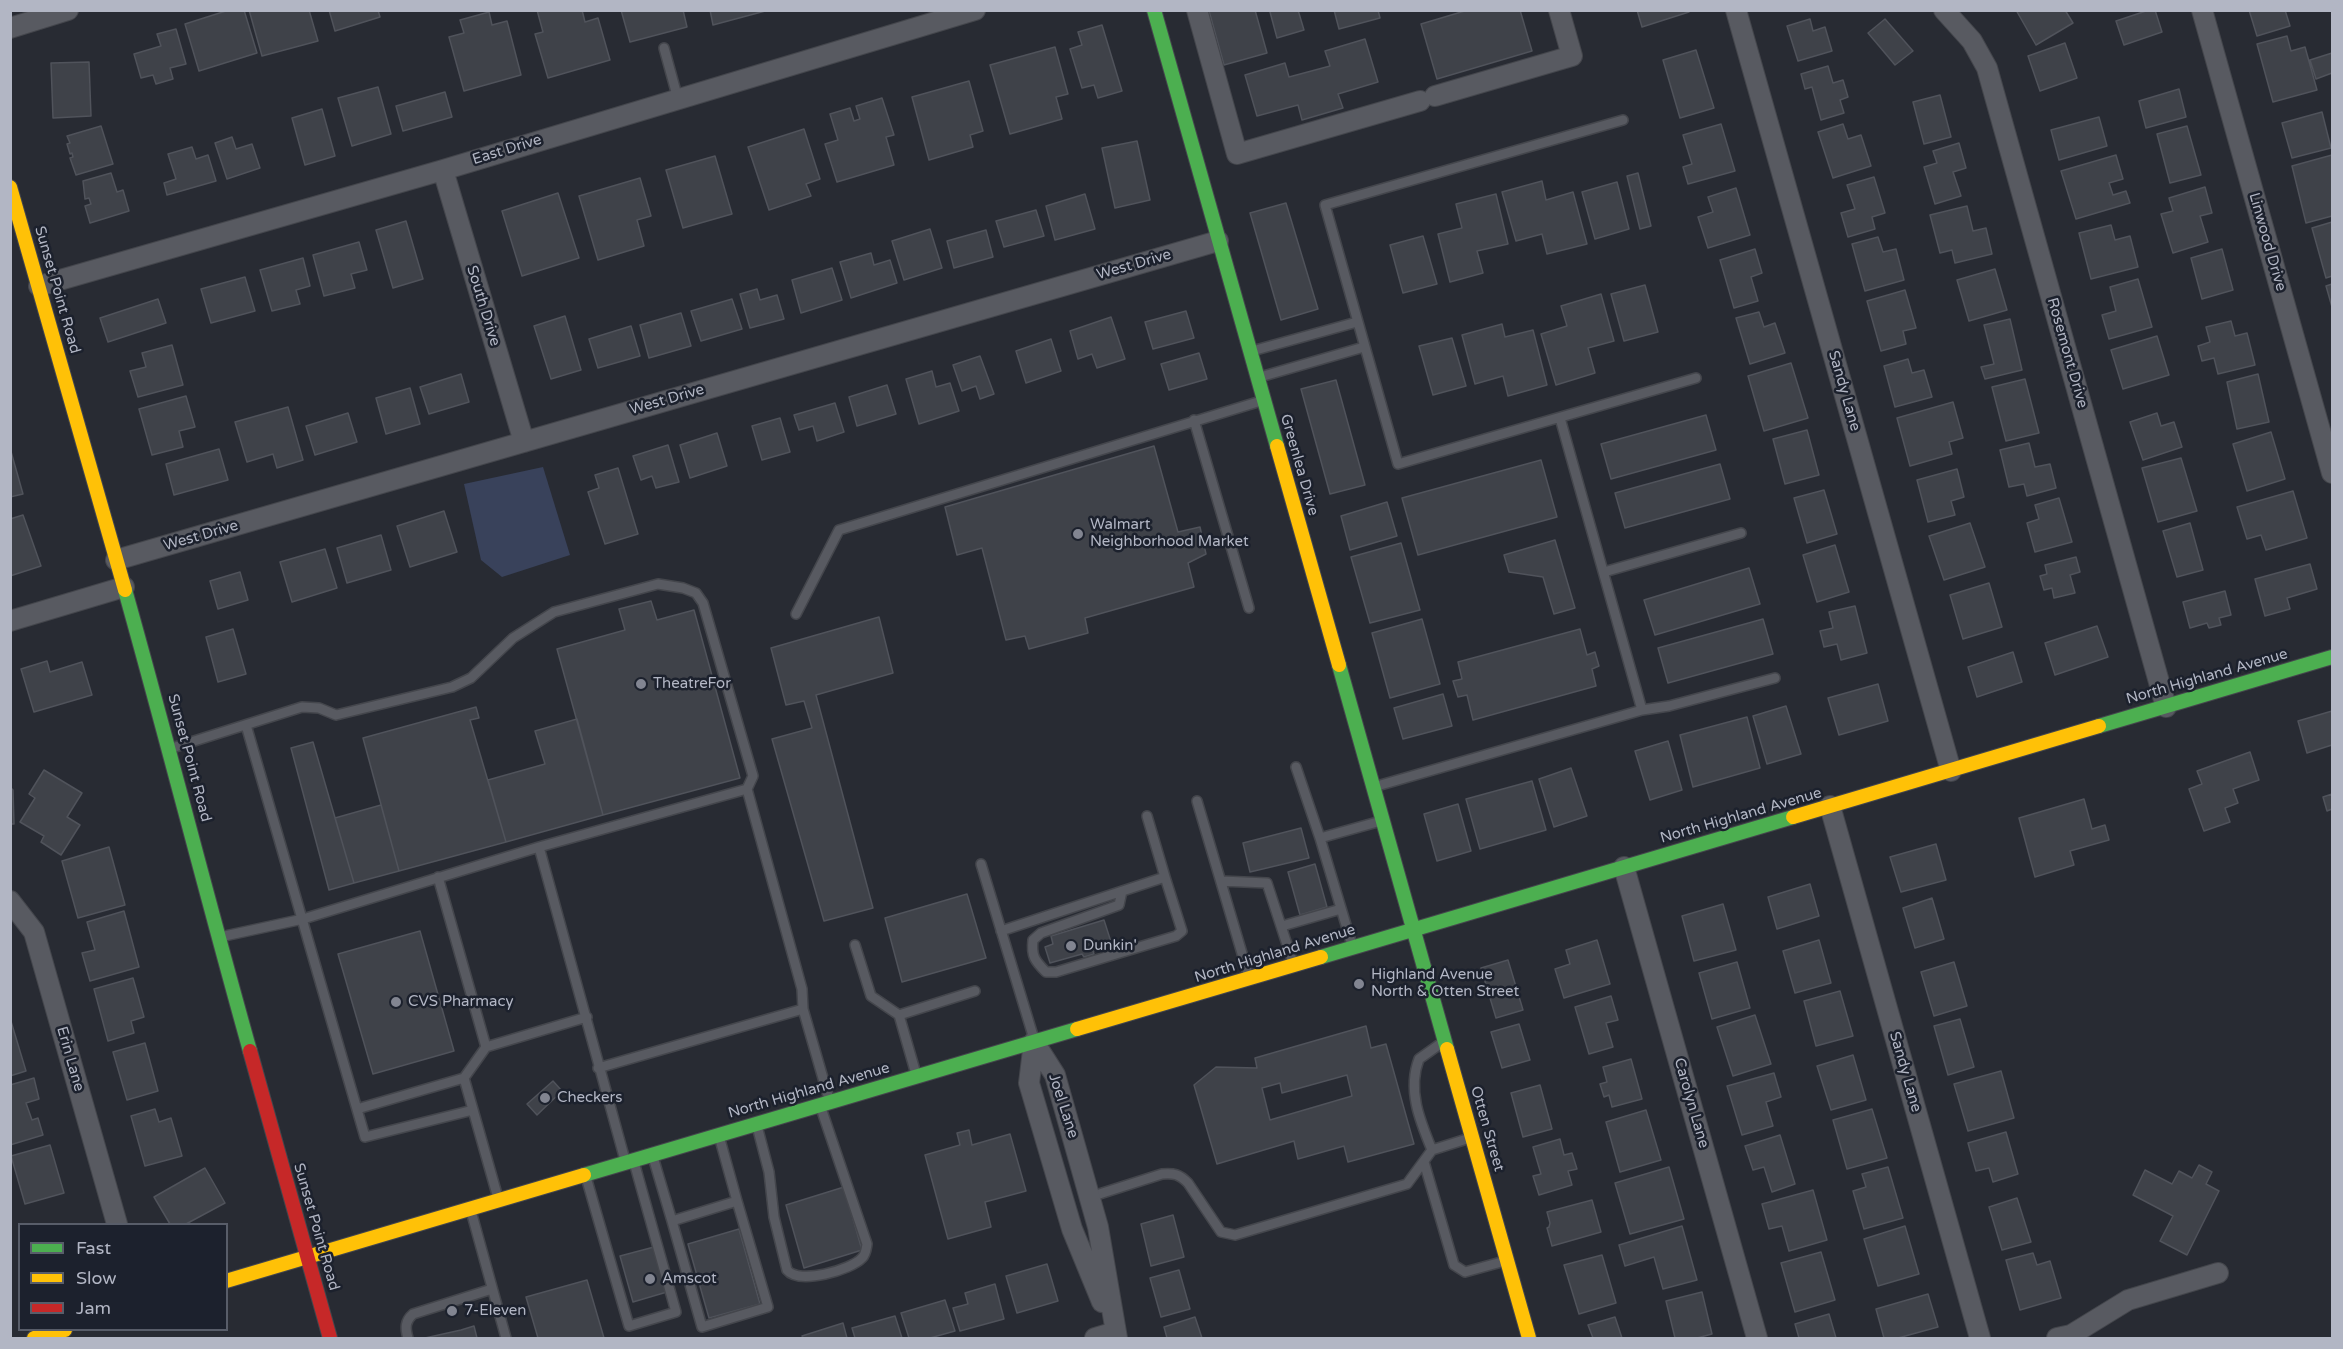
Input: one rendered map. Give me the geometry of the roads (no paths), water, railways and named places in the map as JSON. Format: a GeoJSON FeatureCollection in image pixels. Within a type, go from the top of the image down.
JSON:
{"type":"FeatureCollection","features":[{"type":"Feature","properties":{"kind":"street"},"geometry":{"type":"LineString","coordinates":[[10,28],[68,10]]}},
{"type":"Feature","properties":{"kind":"street","name":"East Drive"},"geometry":{"type":"LineString","coordinates":[[39,286],[443,170],[975,10]]}},
{"type":"Feature","properties":{"kind":"street","name":"Greenlea Drive"},"geometry":{"type":"LineString","coordinates":[[1154,10],[1414,929]]}},
{"type":"Feature","properties":{"kind":"street"},"geometry":{"type":"LineString","coordinates":[[1197,10],[1237,154],[1572,56],[1559,10]]}},
{"type":"Feature","properties":{"kind":"street","name":"Sandy Lane"},"geometry":{"type":"LineString","coordinates":[[1736,10],[1951,771]]}},
{"type":"Feature","properties":{"kind":"street","name":"Rosemont Drive"},"geometry":{"type":"LineString","coordinates":[[1944,10],[1972,41],[1987,68],[2166,706]]}},
{"type":"Feature","properties":{"kind":"street","name":"Linwood Drive"},"geometry":{"type":"LineString","coordinates":[[2202,10],[2332,473]]}},
{"type":"Feature","properties":{"kind":"street","name":"South Drive"},"geometry":{"type":"LineString","coordinates":[[443,170],[524,442]]}},
{"type":"Feature","properties":{"kind":"street","name":"Sunset Point Road"},"geometry":{"type":"LineString","coordinates":[[10,187],[170,749],[218,938],[330,1338]]}},
{"type":"Feature","properties":{"kind":"street","name":"West Drive"},"geometry":{"type":"LineString","coordinates":[[116,560],[1218,241]]}},
{"type":"Feature","properties":{"kind":"street"},"geometry":{"type":"LineString","coordinates":[[10,621],[124,587]]}},
{"type":"Feature","properties":{"kind":"street","name":"North Highland Avenue"},"geometry":{"type":"LineString","coordinates":[[228,1280],[2332,657]]}},
{"type":"Feature","properties":{"kind":"street","name":"Sandy Lane"},"geometry":{"type":"LineString","coordinates":[[1830,807],[1980,1338]]}},
{"type":"Feature","properties":{"kind":"street","name":"Carolyn Lane"},"geometry":{"type":"LineString","coordinates":[[1624,867],[1757,1338]]}},
{"type":"Feature","properties":{"kind":"street","name":"Erin Lane"},"geometry":{"type":"LineString","coordinates":[[10,901],[34,932],[117,1223]]}},
{"type":"Feature","properties":{"kind":"street","name":"Otten Street"},"geometry":{"type":"LineString","coordinates":[[1414,929],[1529,1338]]}},
{"type":"Feature","properties":{"kind":"street","name":"Joel Lane"},"geometry":{"type":"LineString","coordinates":[[1034,1042],[1055,1075],[1090,1197],[1098,1227],[1116,1335]]}},
{"type":"Feature","properties":{"kind":"street","name":"Joel Lane"},"geometry":{"type":"LineString","coordinates":[[1034,1042],[1029,1083],[1072,1229],[1116,1335]]}},
{"type":"Feature","properties":{"kind":"street"},"geometry":{"type":"LineString","coordinates":[[2057,1338],[2071,1335],[2128,1300],[2218,1273]]}},
{"type":"Feature","properties":{"kind":"street"},"geometry":{"type":"LineString","coordinates":[[34,1338],[58,1331]]}},
{"type":"Feature","properties":{"kind":"street"},"geometry":{"type":"LineString","coordinates":[[1095,1338],[1116,1335]]}},
{"type":"Feature","properties":{"kind":"lane"},"geometry":{"type":"LineString","coordinates":[[664,48],[678,99]]}},
{"type":"Feature","properties":{"kind":"lane"},"geometry":{"type":"LineString","coordinates":[[1623,120],[1325,205],[1364,347],[1398,464],[1696,378]]}},
{"type":"Feature","properties":{"kind":"lane"},"geometry":{"type":"LineString","coordinates":[[1250,352],[1357,322]]}},
{"type":"Feature","properties":{"kind":"lane"},"geometry":{"type":"LineString","coordinates":[[1257,377],[1364,347]]}},
{"type":"Feature","properties":{"kind":"lane"},"geometry":{"type":"LineString","coordinates":[[796,614],[839,530],[1264,400]]}},
{"type":"Feature","properties":{"kind":"lane"},"geometry":{"type":"LineString","coordinates":[[1560,418],[1642,710]]}},
{"type":"Feature","properties":{"kind":"lane"},"geometry":{"type":"LineString","coordinates":[[1194,420],[1249,608]]}},
{"type":"Feature","properties":{"kind":"lane"},"geometry":{"type":"LineString","coordinates":[[1604,572],[1741,533]]}},
{"type":"Feature","properties":{"kind":"lane"},"geometry":{"type":"LineString","coordinates":[[170,749],[302,707],[320,708],[336,715],[452,687],[471,678],[513,638],[554,612],[658,584],[683,588],[696,593],[703,603],[753,776],[747,789],[802,989],[803,1009],[825,1103],[867,1244],[865,1254],[860,1260],[818,1276],[790,1275],[774,1217],[770,1172],[756,1124]]}},
{"type":"Feature","properties":{"kind":"lane"},"geometry":{"type":"LineString","coordinates":[[1375,786],[1642,710],[1669,706],[1775,678]]}},
{"type":"Feature","properties":{"kind":"lane"},"geometry":{"type":"LineString","coordinates":[[246,725],[365,1137],[473,1110]]}},
{"type":"Feature","properties":{"kind":"lane"},"geometry":{"type":"LineString","coordinates":[[1296,767],[1353,948]]}},
{"type":"Feature","properties":{"kind":"lane"},"geometry":{"type":"LineString","coordinates":[[218,938],[303,919],[539,847],[747,789]]}},
{"type":"Feature","properties":{"kind":"lane"},"geometry":{"type":"LineString","coordinates":[[1197,801],[1250,979]]}},
{"type":"Feature","properties":{"kind":"lane"},"geometry":{"type":"LineString","coordinates":[[1122,891],[1119,905],[1041,933],[1033,940],[1034,961],[1046,972],[1056,972],[1176,936],[1182,931],[1147,816]]}},
{"type":"Feature","properties":{"kind":"lane"},"geometry":{"type":"LineString","coordinates":[[1320,838],[1384,820]]}},
{"type":"Feature","properties":{"kind":"lane"},"geometry":{"type":"LineString","coordinates":[[539,847],[587,1017],[598,1068],[676,1312],[628,1326],[585,1175]]}},
{"type":"Feature","properties":{"kind":"lane"},"geometry":{"type":"LineString","coordinates":[[981,864],[1034,1042]]}},
{"type":"Feature","properties":{"kind":"lane"},"geometry":{"type":"LineString","coordinates":[[438,877],[486,1047]]}},
{"type":"Feature","properties":{"kind":"lane"},"geometry":{"type":"LineString","coordinates":[[1001,931],[1165,877]]}},
{"type":"Feature","properties":{"kind":"lane"},"geometry":{"type":"LineString","coordinates":[[1221,881],[1267,882],[1294,965]]}},
{"type":"Feature","properties":{"kind":"lane"},"geometry":{"type":"LineString","coordinates":[[1282,926],[1341,909]]}},
{"type":"Feature","properties":{"kind":"lane"},"geometry":{"type":"LineString","coordinates":[[855,945],[871,996],[899,1015],[917,1076]]}},
{"type":"Feature","properties":{"kind":"lane"},"geometry":{"type":"LineString","coordinates":[[899,1015],[975,991]]}},
{"type":"Feature","properties":{"kind":"lane"},"geometry":{"type":"LineString","coordinates":[[598,1068],[803,1009]]}},
{"type":"Feature","properties":{"kind":"lane"},"geometry":{"type":"LineString","coordinates":[[357,1108],[464,1078],[486,1047],[587,1017]]}},
{"type":"Feature","properties":{"kind":"lane"},"geometry":{"type":"LineString","coordinates":[[1432,1150],[1423,1128],[1413,1088],[1415,1070],[1419,1059],[1425,1053],[1445,1041]]}},
{"type":"Feature","properties":{"kind":"lane"},"geometry":{"type":"LineString","coordinates":[[464,1078],[498,1200]]}},
{"type":"Feature","properties":{"kind":"lane"},"geometry":{"type":"LineString","coordinates":[[652,1155],[702,1327],[757,1311],[768,1307],[718,1135]]}},
{"type":"Feature","properties":{"kind":"lane"},"geometry":{"type":"LineString","coordinates":[[1090,1197],[1162,1174],[1173,1173],[1181,1176],[1188,1183],[1221,1232],[1235,1235],[1407,1184],[1432,1150],[1472,1137]]}},
{"type":"Feature","properties":{"kind":"lane"},"geometry":{"type":"LineString","coordinates":[[1424,1162],[1454,1265],[1465,1272],[1506,1261]]}},
{"type":"Feature","properties":{"kind":"lane"},"geometry":{"type":"LineString","coordinates":[[672,1221],[737,1201]]}},
{"type":"Feature","properties":{"kind":"lane"},"geometry":{"type":"LineString","coordinates":[[471,1209],[506,1338]]}},
{"type":"Feature","properties":{"kind":"lane"},"geometry":{"type":"LineString","coordinates":[[408,1338],[405,1326],[407,1319],[413,1314],[492,1288]]}},
{"type":"Feature","properties":{"kind":"water"},"geometry":{"type":"Polygon","coordinates":[[[543,467],[570,555],[502,577],[481,560],[464,484],[543,467]]]}},
{"type":"Feature","properties":{"kind":"place","name":"Walmart Neighborhood Market"},"geometry":{"type":"Point","coordinates":[1078,534]}},
{"type":"Feature","properties":{"kind":"place","name":"TheatreFor"},"geometry":{"type":"Point","coordinates":[641,684]}},
{"type":"Feature","properties":{"kind":"place","name":"Dunkin'"},"geometry":{"type":"Point","coordinates":[1071,946]}},
{"type":"Feature","properties":{"kind":"place","name":"Highland Avenue North & Otten Street"},"geometry":{"type":"Point","coordinates":[1359,984]}},
{"type":"Feature","properties":{"kind":"place","name":"CVS Pharmacy"},"geometry":{"type":"Point","coordinates":[396,1002]}},
{"type":"Feature","properties":{"kind":"place","name":"Checkers"},"geometry":{"type":"Point","coordinates":[545,1098]}},
{"type":"Feature","properties":{"kind":"place","name":"Amscot"},"geometry":{"type":"Point","coordinates":[650,1279]}},
{"type":"Feature","properties":{"kind":"place","name":"7-Eleven"},"geometry":{"type":"Point","coordinates":[452,1311]}}]}
